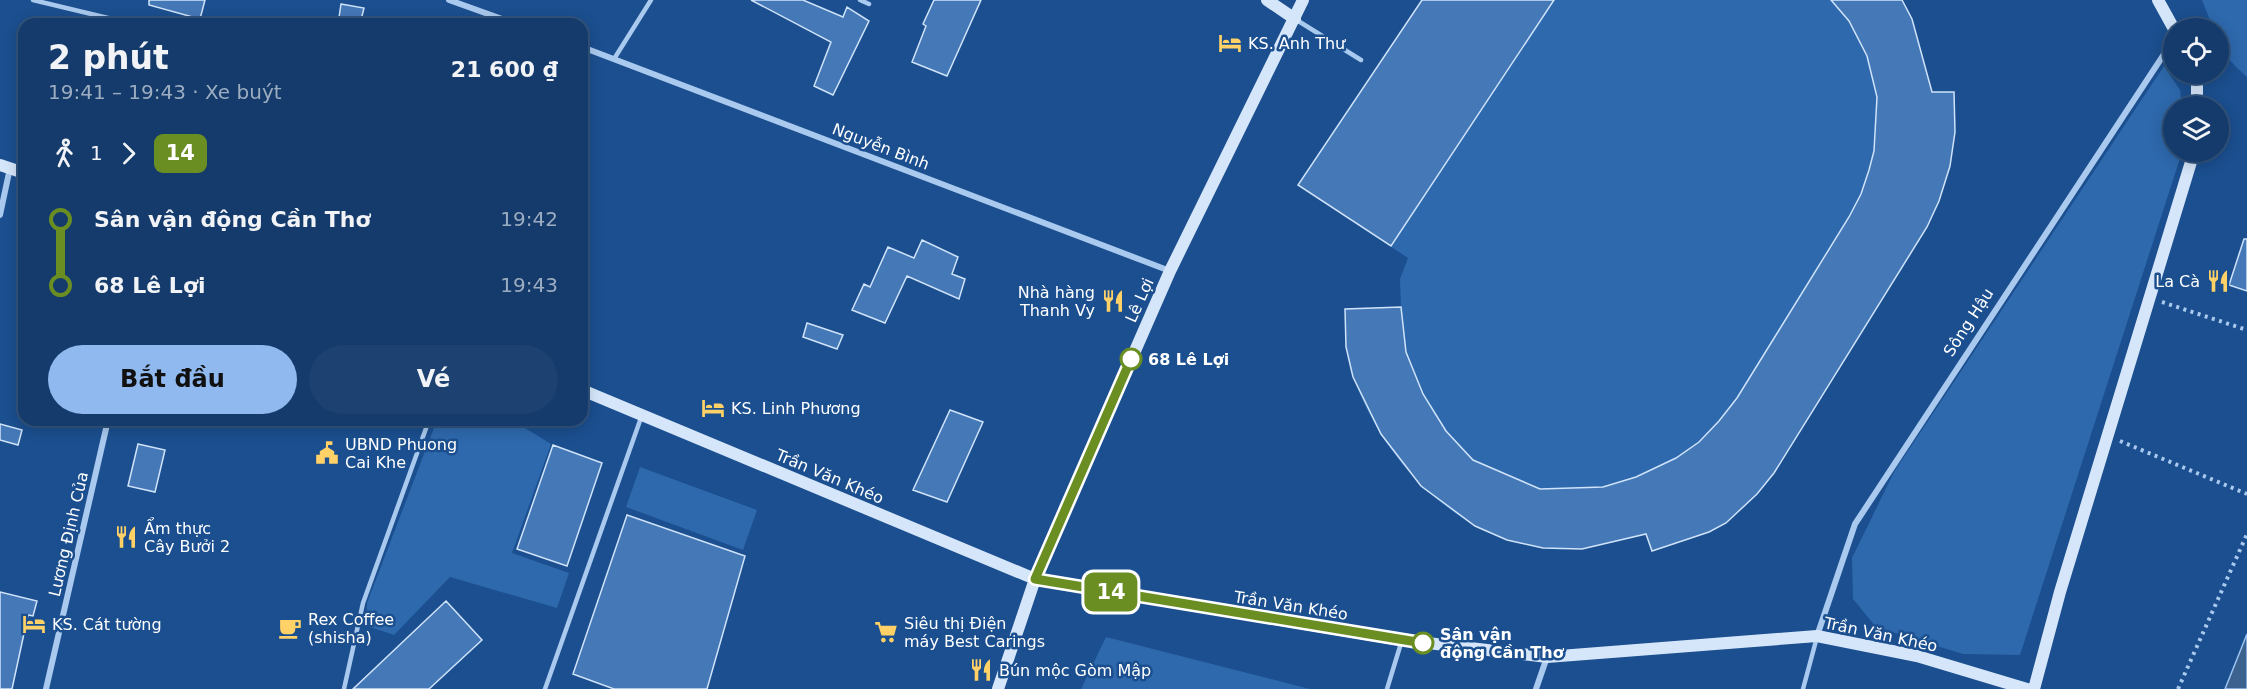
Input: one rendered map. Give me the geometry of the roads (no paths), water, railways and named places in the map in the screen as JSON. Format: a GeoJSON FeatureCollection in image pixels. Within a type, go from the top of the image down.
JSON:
{"type":"FeatureCollection","features":[{"type":"Feature","properties":{"kind":"street"},"geometry":{"type":"LineString","coordinates":[[449,0],[499,18]]}},
{"type":"Feature","properties":{"kind":"street"},"geometry":{"type":"LineString","coordinates":[[1267,0],[1295,19]]}},
{"type":"Feature","properties":{"kind":"street","name":"Lê Lợi"},"geometry":{"type":"LineString","coordinates":[[998,689],[1035,579],[1170,271],[1303,0]]}},
{"type":"Feature","properties":{"kind":"street"},"geometry":{"type":"LineString","coordinates":[[2158,0],[2168,18]]}},
{"type":"Feature","properties":{"kind":"street","name":"Nguyễn Bình"},"geometry":{"type":"LineString","coordinates":[[588,50],[1170,271]]}},
{"type":"Feature","properties":{"kind":"street","name":"Sông Hậu"},"geometry":{"type":"LineString","coordinates":[[1817,636],[1855,524],[2163,56]]}},
{"type":"Feature","properties":{"kind":"street"},"geometry":{"type":"LineString","coordinates":[[2034,689],[2060,592],[2191,162]]}},
{"type":"Feature","properties":{"kind":"street"},"geometry":{"type":"LineString","coordinates":[[0,214],[5,167]]}},
{"type":"Feature","properties":{"kind":"street","name":"Trần Văn Khéo"},"geometry":{"type":"LineString","coordinates":[[588,392],[1035,579],[1402,640],[1546,657],[1817,636],[1917,656],[2027,689]]}},
{"type":"Feature","properties":{"kind":"street","name":"Lương Định Của"},"geometry":{"type":"LineString","coordinates":[[46,689],[107,426]]}},
{"type":"Feature","properties":{"kind":"street"},"geometry":{"type":"LineString","coordinates":[[1536,689],[1546,657]]}},
{"type":"Feature","properties":{"kind":"lane"},"geometry":{"type":"LineString","coordinates":[[33,0],[108,18]]}},
{"type":"Feature","properties":{"kind":"lane"},"geometry":{"type":"LineString","coordinates":[[614,59],[651,0]]}},
{"type":"Feature","properties":{"kind":"lane"},"geometry":{"type":"LineString","coordinates":[[860,0],[868,4]]}},
{"type":"Feature","properties":{"kind":"lane"},"geometry":{"type":"LineString","coordinates":[[1295,19],[1361,60]]}},
{"type":"Feature","properties":{"kind":"lane"},"geometry":{"type":"LineString","coordinates":[[545,689],[642,415]]}},
{"type":"Feature","properties":{"kind":"lane"},"geometry":{"type":"LineString","coordinates":[[344,689],[363,603],[427,426]]}},
{"type":"Feature","properties":{"kind":"lane"},"geometry":{"type":"LineString","coordinates":[[1803,689],[1817,636]]}},
{"type":"Feature","properties":{"kind":"lane"},"geometry":{"type":"LineString","coordinates":[[1388,689],[1402,640]]}},
{"type":"Feature","properties":{"kind":"place","name":"KS. Anh Thư"},"geometry":{"type":"Point","coordinates":[1230,43]}},
{"type":"Feature","properties":{"kind":"place","name":"La Cà"},"geometry":{"type":"Point","coordinates":[2218,281]}},
{"type":"Feature","properties":{"kind":"place","name":"Nhà hàng Thanh Vy"},"geometry":{"type":"Point","coordinates":[1113,301]}},
{"type":"Feature","properties":{"kind":"place","name":"68 Lê Lợi"},"geometry":{"type":"Point","coordinates":[1131,359]}},
{"type":"Feature","properties":{"kind":"place","name":"KS. Linh Phương"},"geometry":{"type":"Point","coordinates":[713,408]}},
{"type":"Feature","properties":{"kind":"place","name":"UBND Phuong Cai Khe"},"geometry":{"type":"Point","coordinates":[327,453]}},
{"type":"Feature","properties":{"kind":"place","name":"Ẩm thực Cây Bưởi 2"},"geometry":{"type":"Point","coordinates":[126,537]}},
{"type":"Feature","properties":{"kind":"place","name":"KS. Cát tường"},"geometry":{"type":"Point","coordinates":[34,624]}},
{"type":"Feature","properties":{"kind":"place","name":"Rex Coffee (shisha)"},"geometry":{"type":"Point","coordinates":[290,628]}},
{"type":"Feature","properties":{"kind":"place","name":"Siêu thị Điện máy Best Carings"},"geometry":{"type":"Point","coordinates":[886,632]}},
{"type":"Feature","properties":{"kind":"place","name":"Sân vận động Cần Thơ"},"geometry":{"type":"Point","coordinates":[1423,643]}},
{"type":"Feature","properties":{"kind":"place","name":"Bún mộc Gòm Mập"},"geometry":{"type":"Point","coordinates":[981,670]}}]}
